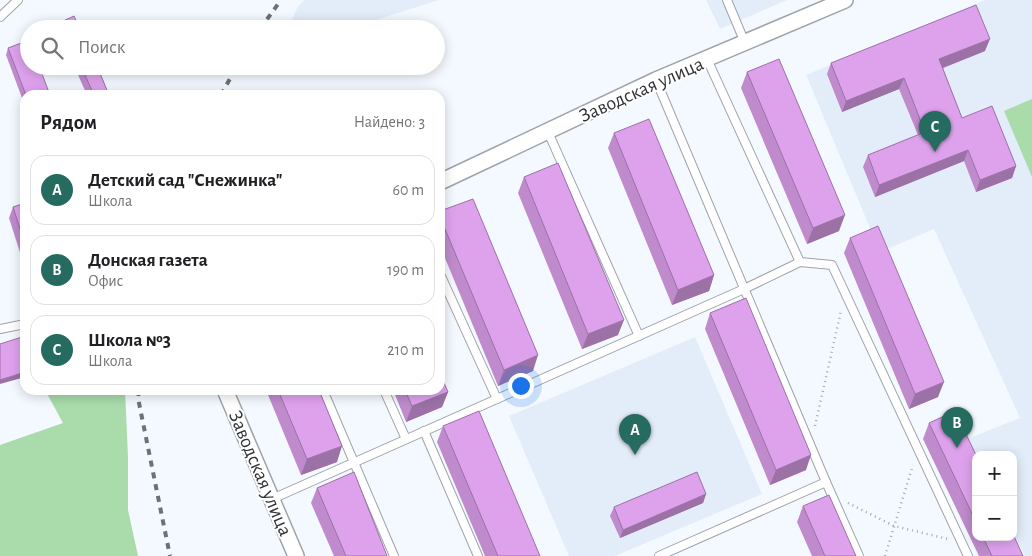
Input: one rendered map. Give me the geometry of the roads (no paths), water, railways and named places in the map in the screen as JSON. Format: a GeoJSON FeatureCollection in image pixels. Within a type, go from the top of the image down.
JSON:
{"type":"FeatureCollection","features":[{"type":"Feature","properties":{"kind":"street","name":"Заводская улица"},"geometry":{"type":"LineString","coordinates":[[445,180],[656,80],[845,0]]}},
{"type":"Feature","properties":{"kind":"street","name":"Заводская улица"},"geometry":{"type":"LineString","coordinates":[[227,395],[296,556]]}},
{"type":"Feature","properties":{"kind":"lane"},"geometry":{"type":"LineString","coordinates":[[0,17],[18,0]]}},
{"type":"Feature","properties":{"kind":"lane"},"geometry":{"type":"LineString","coordinates":[[727,0],[745,43]]}},
{"type":"Feature","properties":{"kind":"lane"},"geometry":{"type":"LineString","coordinates":[[707,58],[800,262]]}},
{"type":"Feature","properties":{"kind":"lane"},"geometry":{"type":"LineString","coordinates":[[656,80],[810,446],[859,556]]}},
{"type":"Feature","properties":{"kind":"lane"},"geometry":{"type":"LineString","coordinates":[[548,132],[638,336]]}},
{"type":"Feature","properties":{"kind":"lane"},"geometry":{"type":"LineString","coordinates":[[272,499],[744,289],[800,262],[832,265],[968,556]]}},
{"type":"Feature","properties":{"kind":"lane"},"geometry":{"type":"LineString","coordinates":[[445,285],[497,399]]}},
{"type":"Feature","properties":{"kind":"lane"},"geometry":{"type":"LineString","coordinates":[[0,329],[20,325]]}},
{"type":"Feature","properties":{"kind":"lane"},"geometry":{"type":"LineString","coordinates":[[325,395],[394,556]]}},
{"type":"Feature","properties":{"kind":"lane"},"geometry":{"type":"LineString","coordinates":[[386,395],[406,439]]}},
{"type":"Feature","properties":{"kind":"lane"},"geometry":{"type":"LineString","coordinates":[[424,432],[478,556]]}},
{"type":"Feature","properties":{"kind":"lane"},"geometry":{"type":"LineString","coordinates":[[659,556],[826,482]]}},
{"type":"Feature","properties":{"kind":"railway"},"geometry":{"type":"LineString","coordinates":[[267,20],[281,0]]}},
{"type":"Feature","properties":{"kind":"railway"},"geometry":{"type":"LineString","coordinates":[[224,90],[232,75]]}},
{"type":"Feature","properties":{"kind":"railway"},"geometry":{"type":"LineString","coordinates":[[138,395],[170,556]]}},
{"type":"Feature","properties":{"kind":"place","name":"Школа №3"},"geometry":{"type":"Point","coordinates":[935,152]}},
{"type":"Feature","properties":{"kind":"place","name":"Донская газета"},"geometry":{"type":"Point","coordinates":[957,448]}},
{"type":"Feature","properties":{"kind":"place","name":"Детский сад \"Снежинка\""},"geometry":{"type":"Point","coordinates":[635,455]}}]}
